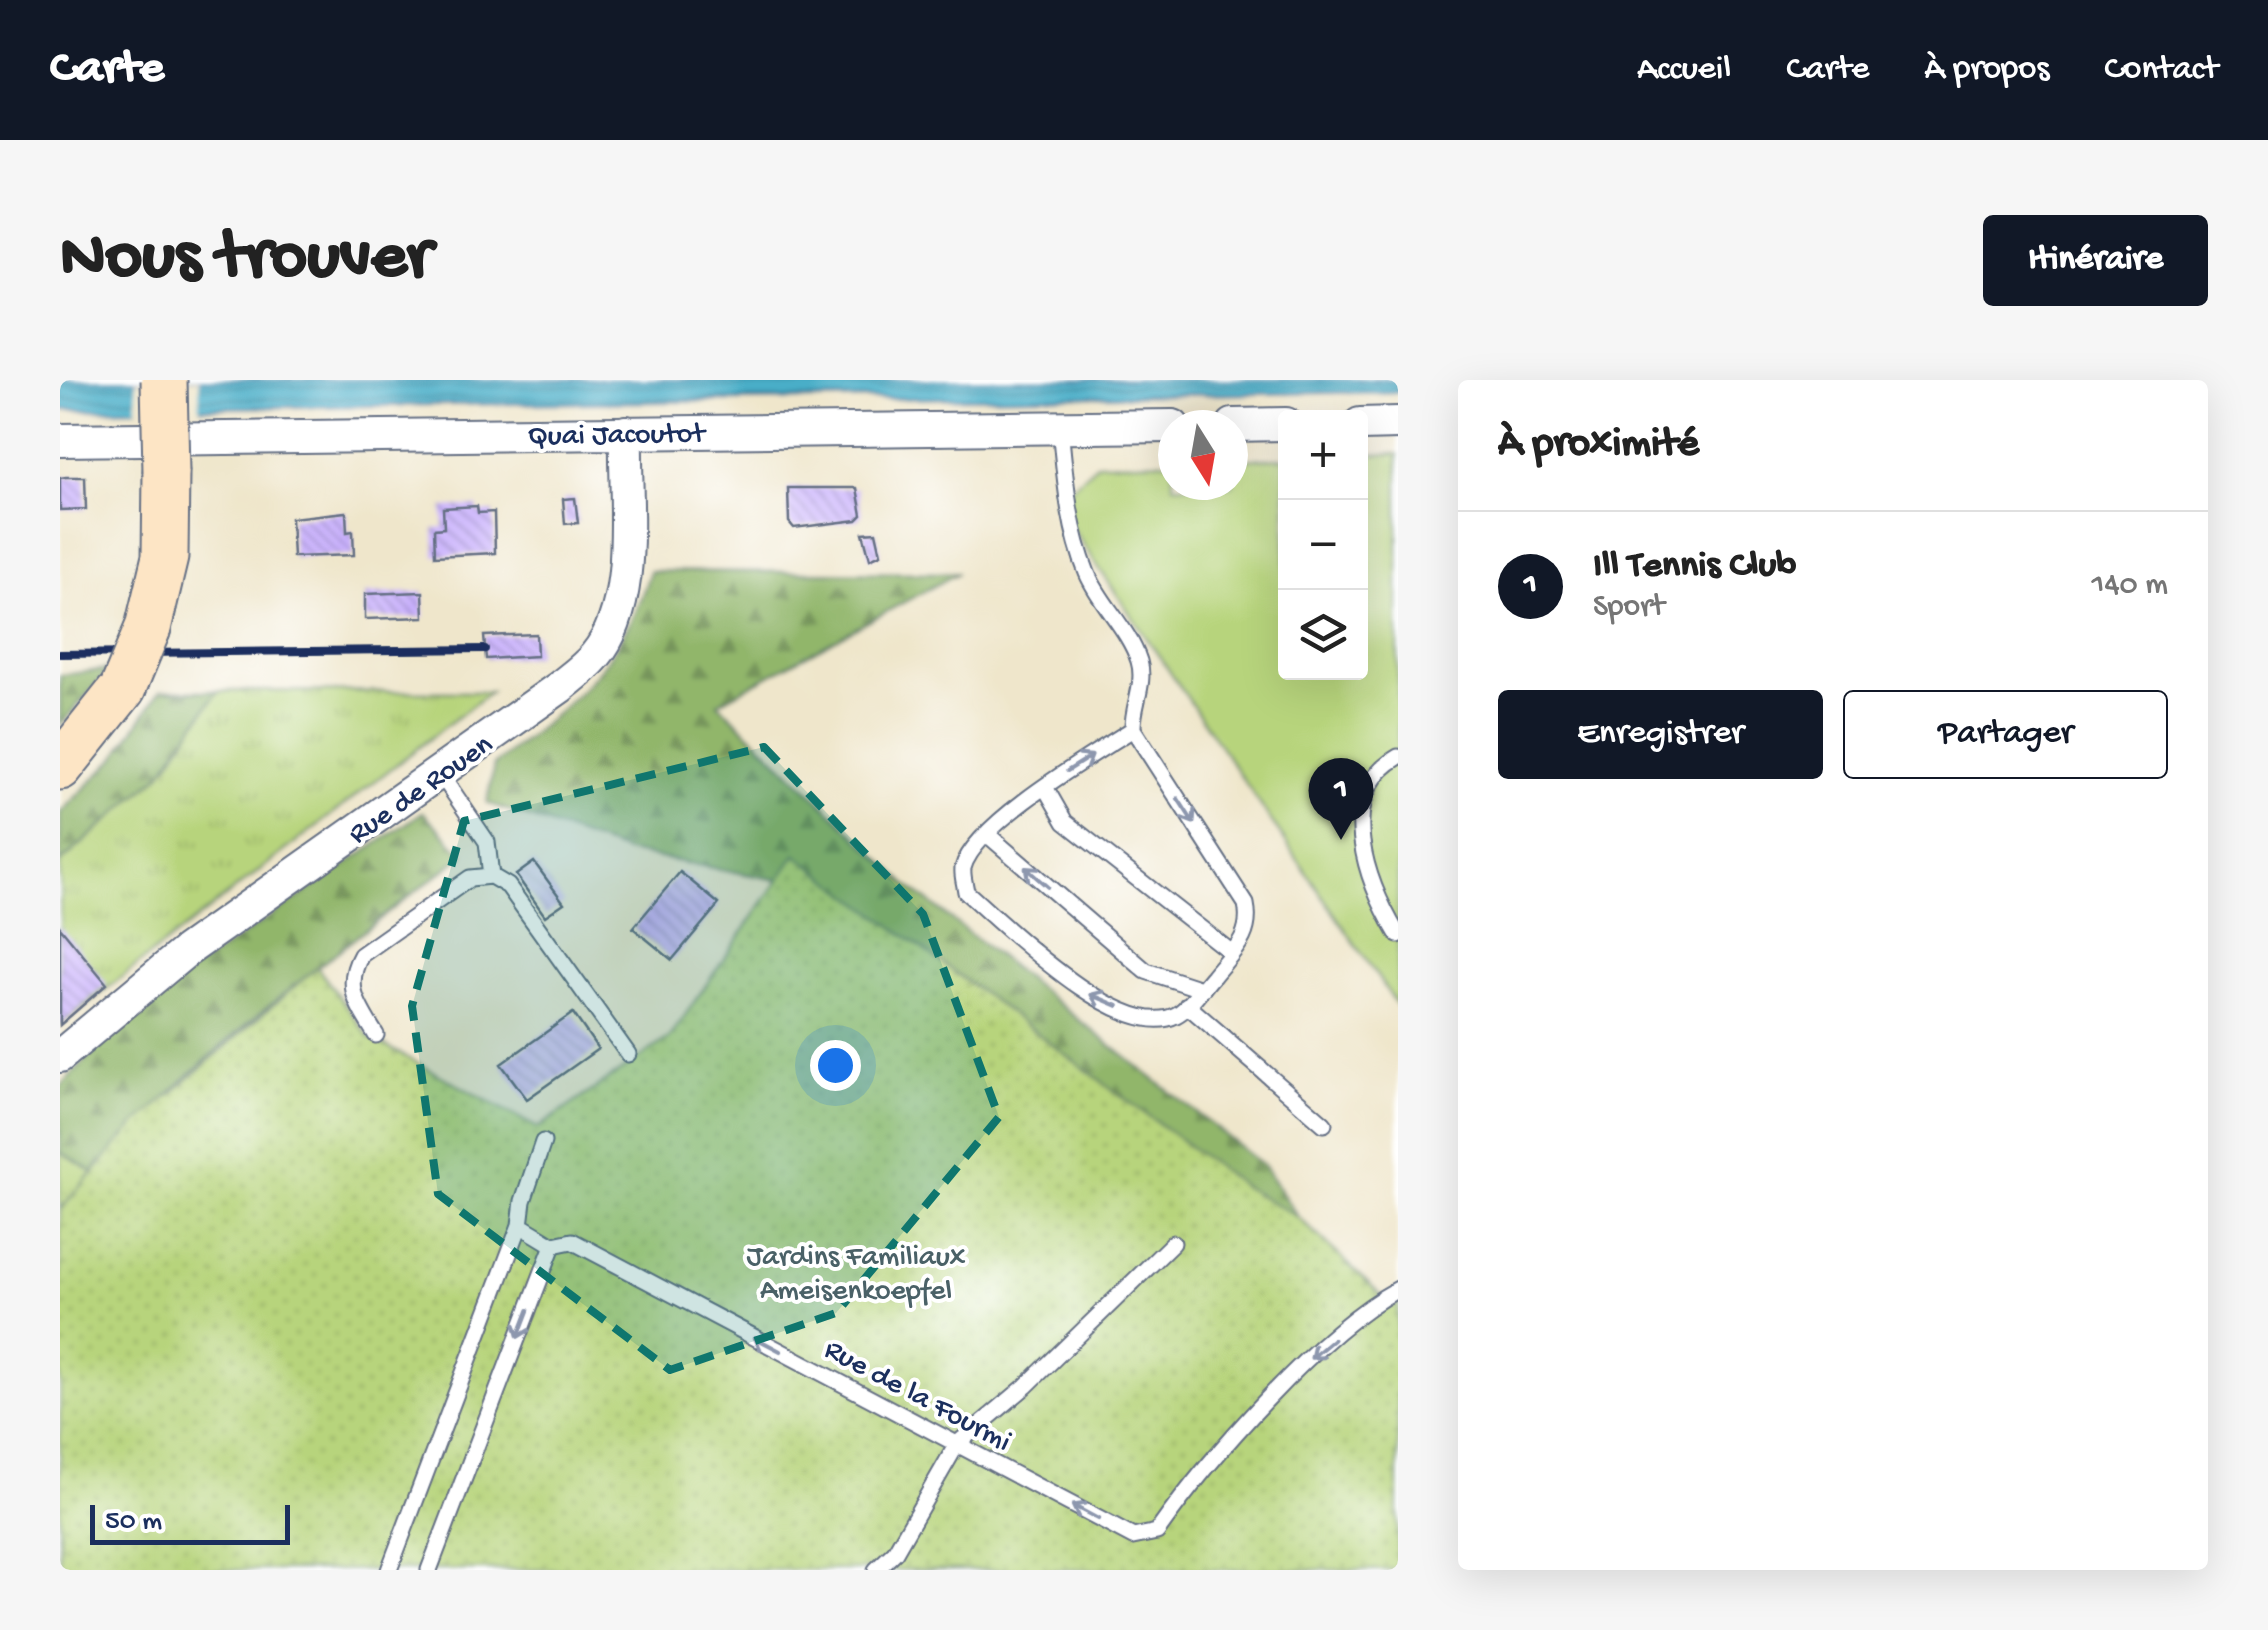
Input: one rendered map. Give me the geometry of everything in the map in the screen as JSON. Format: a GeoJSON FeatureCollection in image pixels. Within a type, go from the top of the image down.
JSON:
{"type":"FeatureCollection","features":[{"type":"Feature","properties":{"kind":"main road"},"geometry":{"type":"LineString","coordinates":[[60,767],[123,688],[148,628],[164,557],[164,380]]}},
{"type":"Feature","properties":{"kind":"street"},"geometry":{"type":"LineString","coordinates":[[1368,424],[1398,423]]}},
{"type":"Feature","properties":{"kind":"street"},"geometry":{"type":"LineString","coordinates":[[1248,425],[1278,424]]}},
{"type":"Feature","properties":{"kind":"street","name":"Quai Jacoutot"},"geometry":{"type":"LineString","coordinates":[[60,440],[1158,426]]}},
{"type":"Feature","properties":{"kind":"street","name":"Rue de Rouen"},"geometry":{"type":"LineString","coordinates":[[60,1056],[186,951],[560,687],[598,653],[620,602],[626,432]]}},
{"type":"Feature","properties":{"kind":"lane"},"geometry":{"type":"LineString","coordinates":[[1060,427],[1068,508],[1088,576],[1140,664],[1133,730],[1246,904],[1250,922],[1244,939],[1232,954],[1187,1005],[1167,1018],[1139,1015],[1077,989],[966,892],[962,872],[970,853],[988,834],[1045,787],[1133,730]]}},
{"type":"Feature","properties":{"kind":"lane"},"geometry":{"type":"LineString","coordinates":[[1398,757],[1372,780],[1359,812],[1377,900],[1398,935]]}},
{"type":"Feature","properties":{"kind":"lane"},"geometry":{"type":"LineString","coordinates":[[440,773],[487,842],[491,876]]}},
{"type":"Feature","properties":{"kind":"lane"},"geometry":{"type":"LineString","coordinates":[[1045,787],[1065,822],[1232,954]]}},
{"type":"Feature","properties":{"kind":"lane"},"geometry":{"type":"LineString","coordinates":[[988,834],[1146,971],[1201,989]]}},
{"type":"Feature","properties":{"kind":"lane"},"geometry":{"type":"LineString","coordinates":[[376,1035],[355,1002],[352,987],[352,970],[361,955],[470,878],[491,876],[508,886],[628,1054]]}},
{"type":"Feature","properties":{"kind":"lane"},"geometry":{"type":"LineString","coordinates":[[1187,1005],[1324,1124]]}},
{"type":"Feature","properties":{"kind":"lane"},"geometry":{"type":"LineString","coordinates":[[389,1570],[520,1225],[523,1201],[543,1142]]}},
{"type":"Feature","properties":{"kind":"lane","name":"Rue de la Fourmi"},"geometry":{"type":"LineString","coordinates":[[520,1225],[553,1245],[572,1241],[1133,1537],[1157,1532],[1194,1480],[1301,1367],[1398,1289]]}},
{"type":"Feature","properties":{"kind":"lane"},"geometry":{"type":"LineString","coordinates":[[876,1570],[895,1552],[957,1444],[1026,1386],[1173,1243]]}},
{"type":"Feature","properties":{"kind":"lane"},"geometry":{"type":"LineString","coordinates":[[429,1570],[553,1245]]}},
{"type":"Feature","properties":{"kind":"highlighted area"},"geometry":{"type":"Polygon","coordinates":[[[764,747],[923,914],[999,1117],[836,1313],[670,1370],[438,1194],[412,1006],[464,821],[764,747]]]}},
{"type":"Feature","properties":{"kind":"green space"},"geometry":{"type":"Polygon","coordinates":[[[1398,454],[1398,1007],[1054,502],[1098,463],[1158,461],[1158,500],[1248,500],[1248,459],[1278,458],[1278,680],[1368,680],[1368,455],[1398,454]]]}},
{"type":"Feature","properties":{"kind":"green space"},"geometry":{"type":"Polygon","coordinates":[[[650,571],[958,573],[718,703],[905,883],[1263,1165],[1298,1217],[1244,1187],[796,855],[779,880],[626,852],[487,803],[494,765],[569,702],[608,659],[638,605],[650,571]]]}},
{"type":"Feature","properties":{"kind":"green space"},"geometry":{"type":"Polygon","coordinates":[[[110,669],[60,725],[60,675],[110,669]]]}},
{"type":"Feature","properties":{"kind":"green space"},"geometry":{"type":"Polygon","coordinates":[[[160,691],[218,691],[160,775],[60,863],[60,813],[115,758],[160,691]]]}},
{"type":"Feature","properties":{"kind":"green space"},"geometry":{"type":"Polygon","coordinates":[[[218,691],[490,692],[60,1025],[60,863],[160,775],[218,691]]]}},
{"type":"Feature","properties":{"kind":"green space"},"geometry":{"type":"Polygon","coordinates":[[[423,812],[464,855],[224,1044],[93,1172],[60,1152],[60,1086],[137,1008],[423,812]]]}},
{"type":"Feature","properties":{"kind":"green space","name":"Jardins Familiaux Ameisenkoepfel"},"geometry":{"type":"Polygon","coordinates":[[[796,855],[1244,1187],[1298,1217],[1392,1305],[1398,1302],[1398,1570],[60,1570],[60,1210],[136,1124],[317,967],[369,1037],[538,1128],[670,1037],[796,855]]]}},
{"type":"Feature","properties":{"kind":"green space"},"geometry":{"type":"Polygon","coordinates":[[[60,1152],[93,1172],[60,1210],[60,1152]]]}},
{"type":"Feature","properties":{"kind":"water"},"geometry":{"type":"Polygon","coordinates":[[[60,380],[1398,380],[1398,392],[60,410],[60,380]]]}},
{"type":"Feature","properties":{"kind":"pier"},"geometry":{"type":"Polygon","coordinates":[[[136,380],[199,380],[200,414],[137,414],[136,380]]]}},
{"type":"Feature","properties":{"kind":"building"},"geometry":{"type":"Polygon","coordinates":[[[85,477],[86,509],[60,510],[60,478],[85,477]]]}},
{"type":"Feature","properties":{"kind":"building"},"geometry":{"type":"Polygon","coordinates":[[[788,488],[857,488],[862,515],[857,520],[794,528],[789,522],[788,488]]]}},
{"type":"Feature","properties":{"kind":"building"},"geometry":{"type":"Polygon","coordinates":[[[575,498],[578,523],[565,524],[563,499],[575,498]]]}},
{"type":"Feature","properties":{"kind":"building"},"geometry":{"type":"Polygon","coordinates":[[[477,506],[478,513],[494,512],[495,553],[435,556],[434,529],[444,528],[443,508],[477,506]]]}},
{"type":"Feature","properties":{"kind":"building"},"geometry":{"type":"Polygon","coordinates":[[[346,512],[347,532],[353,531],[354,555],[293,557],[291,518],[346,512]]]}},
{"type":"Feature","properties":{"kind":"building"},"geometry":{"type":"Polygon","coordinates":[[[876,532],[881,554],[870,559],[863,533],[876,532]]]}},
{"type":"Feature","properties":{"kind":"building"},"geometry":{"type":"Polygon","coordinates":[[[423,592],[424,617],[365,619],[365,594],[423,592]]]}},
{"type":"Feature","properties":{"kind":"building"},"geometry":{"type":"Polygon","coordinates":[[[536,634],[537,656],[486,659],[484,636],[536,634]]]}},
{"type":"Feature","properties":{"kind":"building"},"geometry":{"type":"Polygon","coordinates":[[[534,862],[564,903],[545,916],[516,875],[534,862]]]}},
{"type":"Feature","properties":{"kind":"building"},"geometry":{"type":"Polygon","coordinates":[[[680,872],[719,904],[672,960],[633,928],[680,872]]]}},
{"type":"Feature","properties":{"kind":"building"},"geometry":{"type":"Polygon","coordinates":[[[60,927],[107,984],[60,1025],[60,927]]]}},
{"type":"Feature","properties":{"kind":"building"},"geometry":{"type":"Polygon","coordinates":[[[573,1013],[598,1049],[527,1099],[501,1064],[573,1013]]]}},
{"type":"Feature","properties":{"kind":"railway"},"geometry":{"type":"LineString","coordinates":[[60,654],[485,649]]}},
{"type":"Feature","properties":{"kind":"place","name":"Ill Tennis Club"},"geometry":{"type":"Point","coordinates":[1341,840]}}]}
